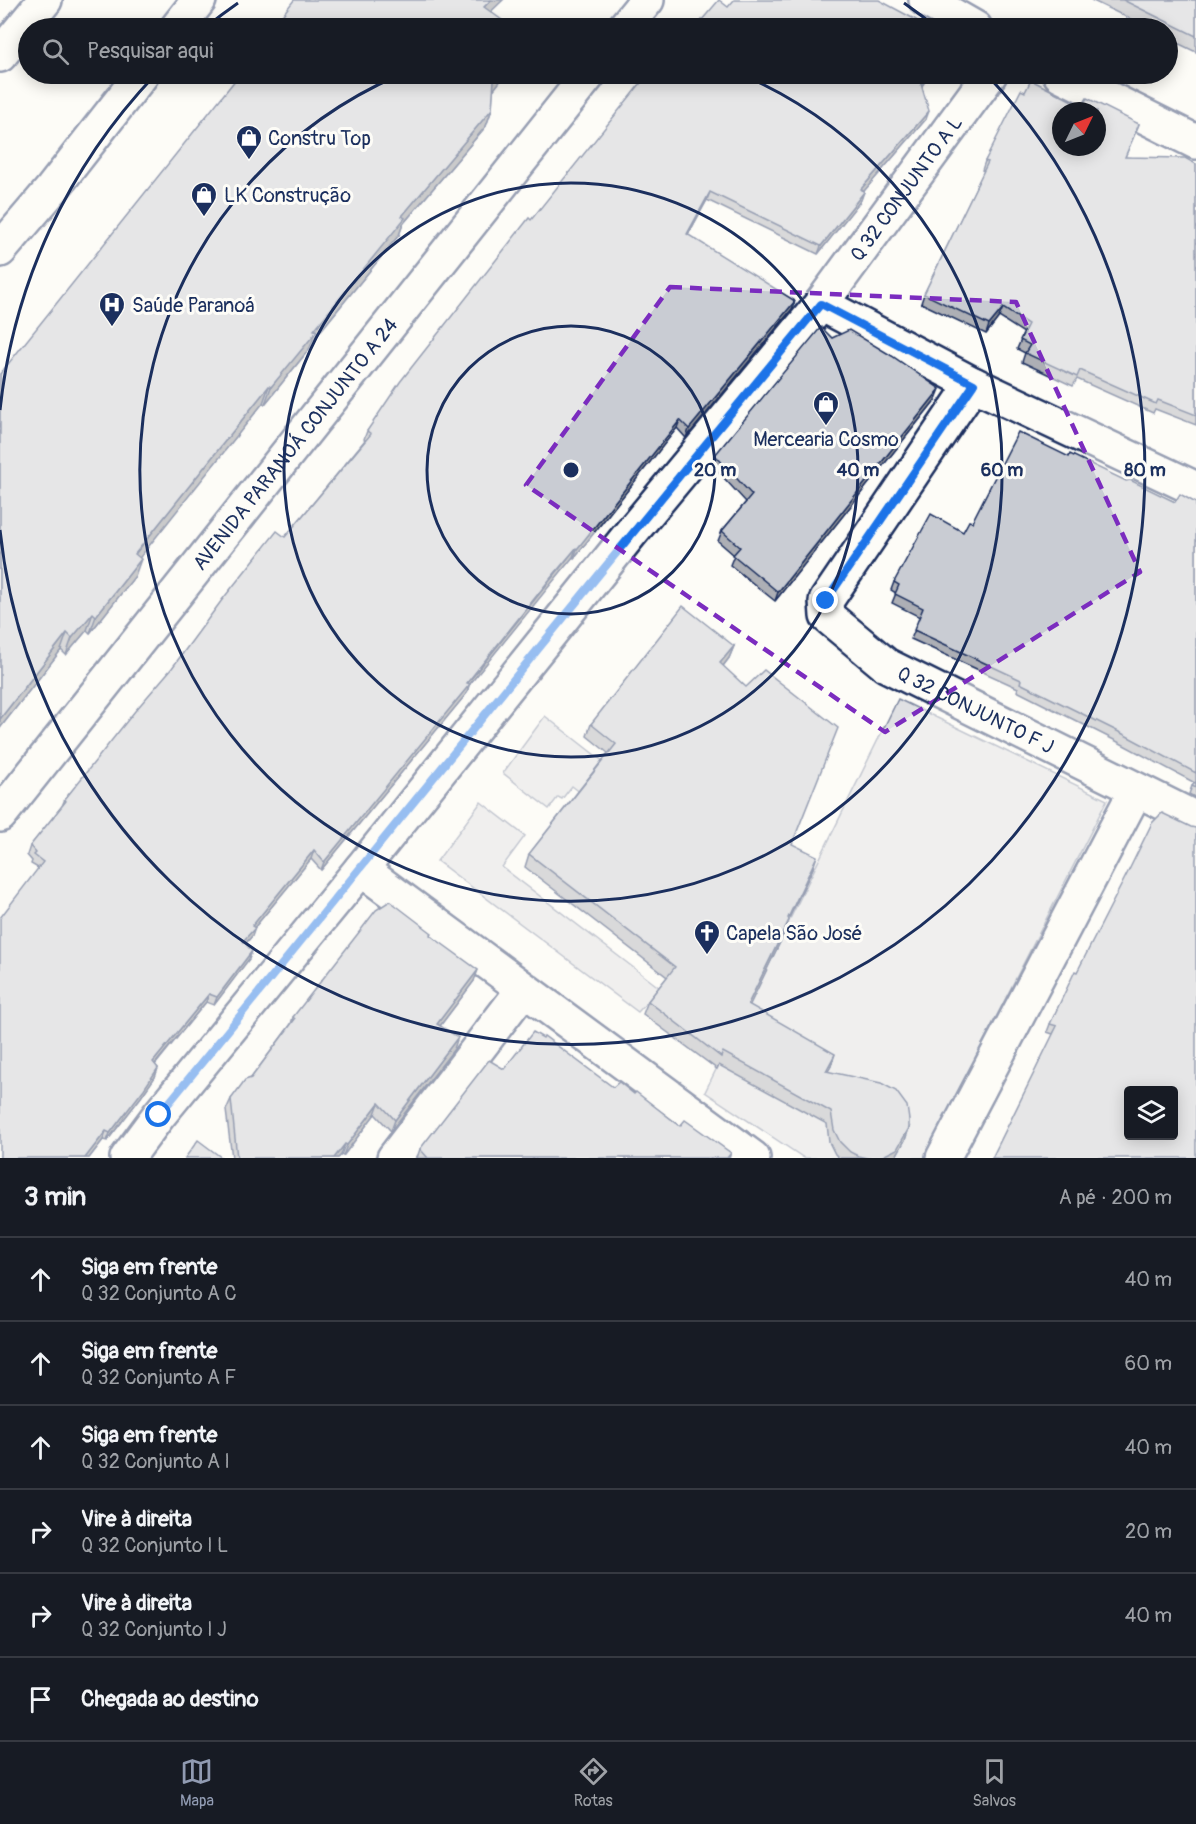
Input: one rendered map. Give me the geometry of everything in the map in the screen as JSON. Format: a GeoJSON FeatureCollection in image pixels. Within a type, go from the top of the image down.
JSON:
{"type":"FeatureCollection","features":[{"type":"Feature","properties":{"kind":"street"},"geometry":{"type":"LineString","coordinates":[[30,18],[45,0]]}},
{"type":"Feature","properties":{"kind":"street"},"geometry":{"type":"LineString","coordinates":[[185,18],[199,0]]}},
{"type":"Feature","properties":{"kind":"street"},"geometry":{"type":"LineString","coordinates":[[632,18],[647,0]]}},
{"type":"Feature","properties":{"kind":"street"},"geometry":{"type":"LineString","coordinates":[[926,0],[958,18]]}},
{"type":"Feature","properties":{"kind":"street"},"geometry":{"type":"LineString","coordinates":[[0,55],[18,33]]}},
{"type":"Feature","properties":{"kind":"street"},"geometry":{"type":"LineString","coordinates":[[0,250],[52,189],[134,84]]}},
{"type":"Feature","properties":{"kind":"street","name":"AVENIDA PARANOÁ CONJUNTO A 24"},"geometry":{"type":"LineString","coordinates":[[0,815],[581,84]]}},
{"type":"Feature","properties":{"kind":"street","name":"Q 32 CONJUNTO A L"},"geometry":{"type":"LineString","coordinates":[[127,1158],[159,1115],[361,869],[630,534],[821,304],[983,84]]}},
{"type":"Feature","properties":{"kind":"street"},"geometry":{"type":"LineString","coordinates":[[1080,84],[1196,142]]}},
{"type":"Feature","properties":{"kind":"street"},"geometry":{"type":"LineString","coordinates":[[821,304],[974,384],[1196,489]]}},
{"type":"Feature","properties":{"kind":"street","name":"Q 32 CONJUNTO F J"},"geometry":{"type":"LineString","coordinates":[[974,384],[826,601],[827,616],[886,665],[1196,819]]}},
{"type":"Feature","properties":{"kind":"street"},"geometry":{"type":"LineString","coordinates":[[943,1158],[1136,790]]}},
{"type":"Feature","properties":{"kind":"street"},"geometry":{"type":"LineString","coordinates":[[361,869],[753,1158]]}},
{"type":"Feature","properties":{"kind":"street"},"geometry":{"type":"LineString","coordinates":[[394,1158],[523,990]]}},
{"type":"Feature","properties":{"kind":"highlighted area"},"geometry":{"type":"Polygon","coordinates":[[[670,287],[1016,302],[1140,572],[885,732],[526,485],[670,287]]]}},
{"type":"Feature","properties":{"kind":"shaded area"},"geometry":{"type":"Polygon","coordinates":[[[898,699],[1107,800],[924,1158],[804,1158],[705,1092],[898,699]]]}},
{"type":"Feature","properties":{"kind":"shaded area"},"geometry":{"type":"Polygon","coordinates":[[[545,716],[691,830],[724,905],[572,786],[562,799],[558,797],[549,809],[503,773],[545,716]]]}},
{"type":"Feature","properties":{"kind":"shaded area"},"geometry":{"type":"Polygon","coordinates":[[[481,802],[525,836],[502,867],[660,988],[638,1012],[437,861],[481,802]]]}},
{"type":"Feature","properties":{"kind":"building"},"geometry":{"type":"Polygon","coordinates":[[[294,0],[491,0],[484,7],[499,18],[280,18],[294,0]]]}},
{"type":"Feature","properties":{"kind":"building"},"geometry":{"type":"Polygon","coordinates":[[[719,0],[728,7],[734,0],[879,0],[912,18],[704,18],[719,0]]]}},
{"type":"Feature","properties":{"kind":"building"},"geometry":{"type":"Polygon","coordinates":[[[1123,0],[1196,0],[1196,36],[1178,27],[1178,18],[1160,18],[1123,0]]]}},
{"type":"Feature","properties":{"kind":"building"},"geometry":{"type":"Polygon","coordinates":[[[232,84],[494,84],[492,109],[402,216],[405,218],[314,330],[317,331],[271,387],[269,386],[135,554],[141,559],[96,616],[93,613],[72,638],[67,633],[0,719],[0,374],[232,84]]]}},
{"type":"Feature","properties":{"kind":"building"},"geometry":{"type":"Polygon","coordinates":[[[640,84],[921,84],[929,111],[861,189],[864,192],[821,246],[710,192],[687,234],[795,301],[689,429],[680,420],[467,683],[470,684],[324,862],[314,850],[252,926],[255,928],[243,941],[252,951],[217,997],[209,994],[153,1062],[158,1068],[110,1133],[106,1131],[85,1158],[0,1158],[0,918],[43,862],[34,855],[36,853],[30,846],[135,711],[172,668],[277,531],[285,537],[371,434],[367,431],[400,382],[529,218],[531,220],[640,84]]]}},
{"type":"Feature","properties":{"kind":"building"},"geometry":{"type":"Polygon","coordinates":[[[1029,84],[1039,84],[1074,102],[1052,102],[1052,156],[1106,156],[1106,108],[1139,124],[1125,157],[1185,158],[1196,164],[1196,415],[1158,400],[1156,404],[1080,370],[1077,377],[1025,353],[1030,345],[1020,340],[1028,324],[1003,308],[989,325],[924,294],[988,162],[985,161],[1021,90],[1025,92],[1029,84]]]}},
{"type":"Feature","properties":{"kind":"building"},"geometry":{"type":"Polygon","coordinates":[[[821,327],[832,338],[849,330],[940,389],[778,592],[733,555],[740,547],[722,531],[752,495],[715,455],[821,327]]]}},
{"type":"Feature","properties":{"kind":"building"},"geometry":{"type":"Polygon","coordinates":[[[1018,432],[1069,457],[1070,454],[1175,502],[1180,494],[1196,503],[1196,773],[1020,683],[1021,680],[914,630],[923,608],[895,594],[899,585],[894,582],[931,514],[963,532],[969,521],[972,522],[1018,432]]]}},
{"type":"Feature","properties":{"kind":"building"},"geometry":{"type":"Polygon","coordinates":[[[683,606],[734,646],[720,663],[746,687],[764,670],[838,728],[792,844],[817,856],[748,1004],[835,1054],[826,1071],[881,1083],[896,1091],[907,1106],[909,1128],[897,1149],[883,1156],[867,1158],[850,1152],[840,1142],[834,1130],[831,1112],[723,1052],[721,1057],[648,1001],[675,967],[529,854],[616,744],[591,724],[683,606]]]}},
{"type":"Feature","properties":{"kind":"building"},"geometry":{"type":"Polygon","coordinates":[[[1162,813],[1196,828],[1196,1158],[992,1158],[1057,1026],[1050,1024],[1075,971],[1077,972],[1152,823],[1162,813]]]}},
{"type":"Feature","properties":{"kind":"building"},"geometry":{"type":"Polygon","coordinates":[[[390,901],[432,933],[430,935],[478,970],[437,1024],[458,1037],[395,1120],[379,1103],[347,1145],[345,1144],[334,1158],[237,1158],[231,1099],[245,1080],[251,1078],[295,1019],[293,1017],[376,910],[390,901]]]}},
{"type":"Feature","properties":{"kind":"building"},"geometry":{"type":"Polygon","coordinates":[[[533,1032],[543,1038],[544,1036],[613,1087],[619,1082],[634,1094],[636,1092],[680,1126],[685,1120],[731,1153],[727,1158],[428,1158],[420,1149],[489,1060],[504,1069],[533,1032]]]}},
{"type":"Feature","properties":{"kind":"building"},"geometry":{"type":"Polygon","coordinates":[[[198,1140],[222,1158],[185,1158],[198,1140]]]}},
{"type":"Feature","properties":{"kind":"place","name":"Constru Top"},"geometry":{"type":"Point","coordinates":[249,161]}},
{"type":"Feature","properties":{"kind":"place","name":"LK Construção"},"geometry":{"type":"Point","coordinates":[204,218]}},
{"type":"Feature","properties":{"kind":"place","name":"Saúde Paranoá"},"geometry":{"type":"Point","coordinates":[112,328]}},
{"type":"Feature","properties":{"kind":"place","name":"Mercearia Cosmo"},"geometry":{"type":"Point","coordinates":[826,427]}},
{"type":"Feature","properties":{"kind":"place","name":"Capela São José"},"geometry":{"type":"Point","coordinates":[707,956]}},
{"type":"Feature","properties":{"kind":"route"},"geometry":{"type":"LineString","coordinates":[[159,1115],[361,869],[630,534],[821,304],[974,384],[826,601]]}}]}
